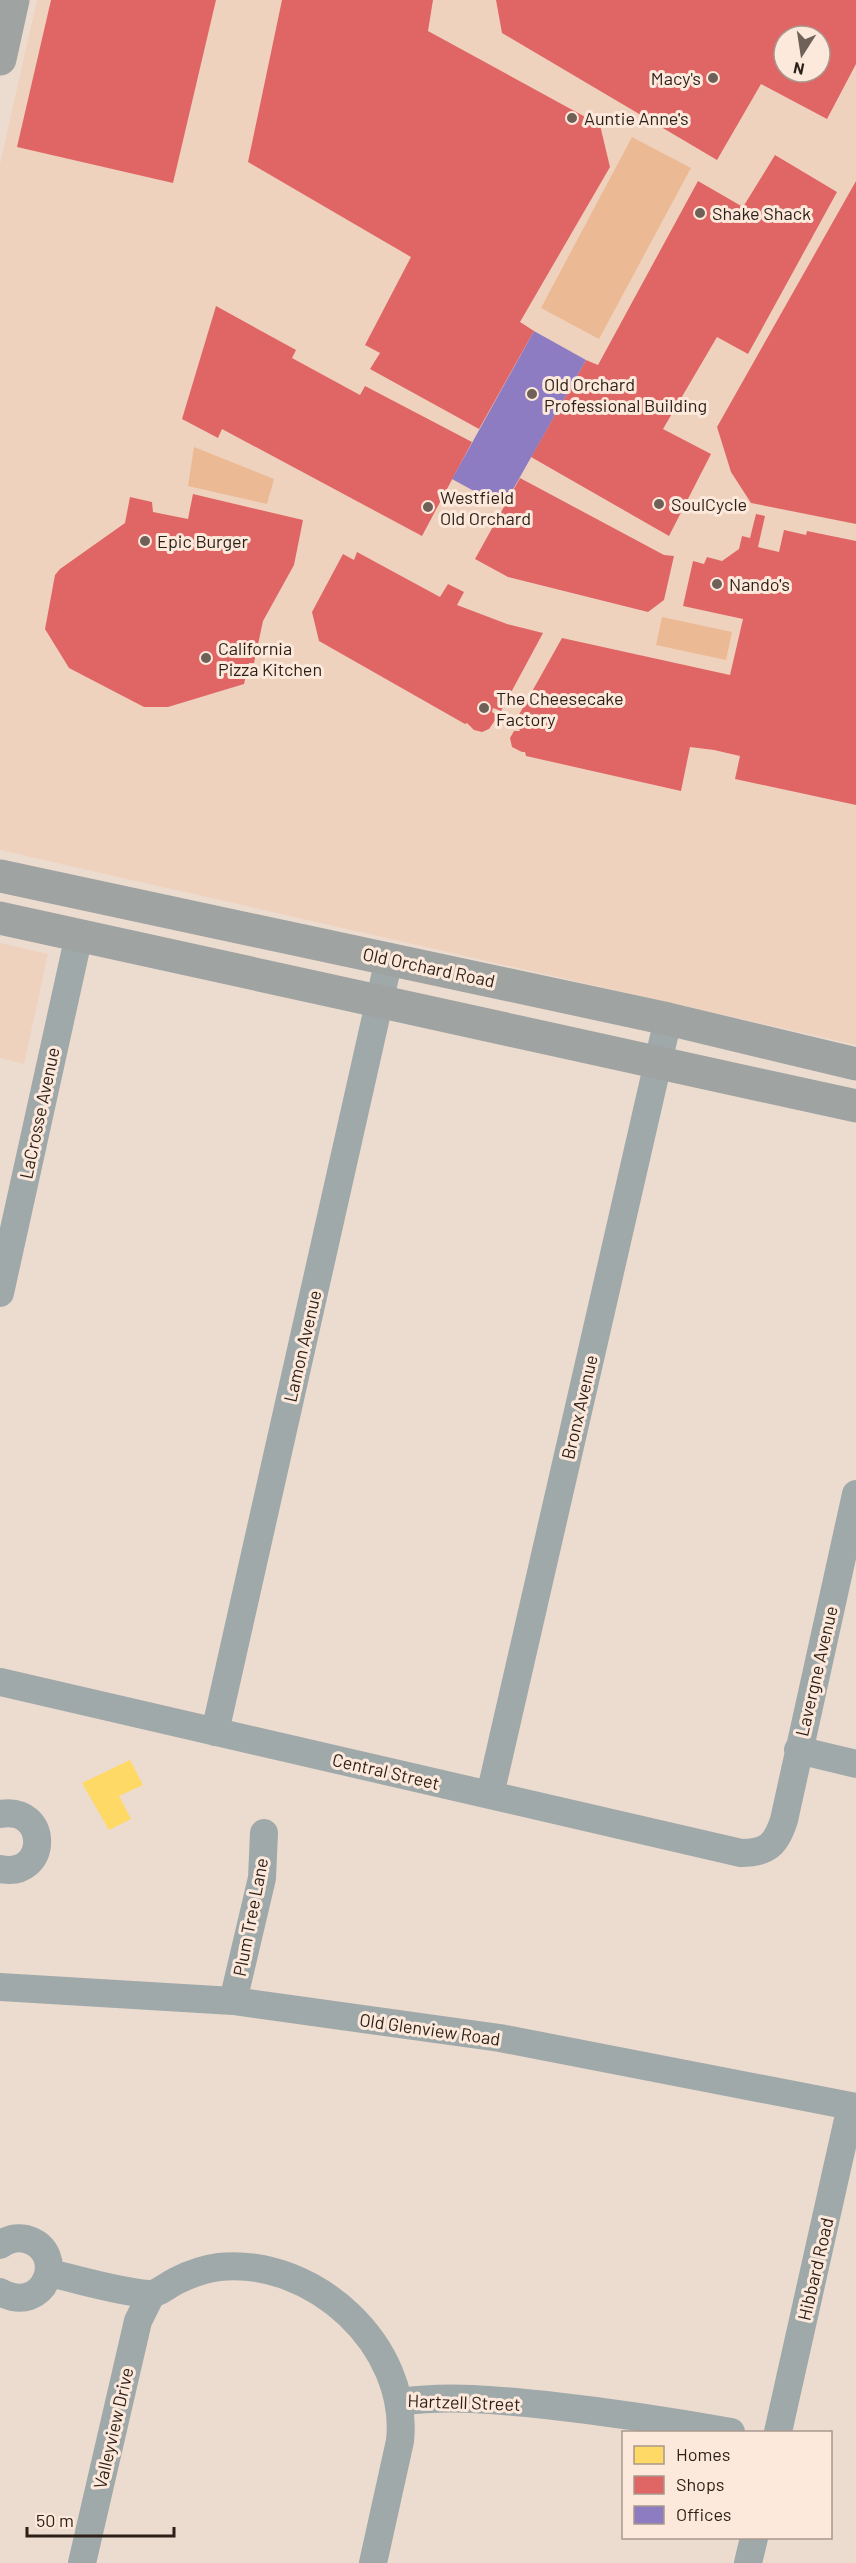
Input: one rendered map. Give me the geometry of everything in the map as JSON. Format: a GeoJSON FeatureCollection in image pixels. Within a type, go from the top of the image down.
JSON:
{"type":"FeatureCollection","features":[{"type":"Feature","properties":{"kind":"main road"},"geometry":{"type":"LineString","coordinates":[[0,59],[14,0]]}},
{"type":"Feature","properties":{"kind":"main road","name":"Old Orchard Road"},"geometry":{"type":"LineString","coordinates":[[0,876],[668,1019],[856,1064]]}},
{"type":"Feature","properties":{"kind":"main road"},"geometry":{"type":"LineString","coordinates":[[0,918],[856,1106]]}},
{"type":"Feature","properties":{"kind":"street","name":"LaCrosse Avenue"},"geometry":{"type":"LineString","coordinates":[[0,1293],[79,935]]}},
{"type":"Feature","properties":{"kind":"street","name":"Lamon Avenue"},"geometry":{"type":"LineString","coordinates":[[215,1732],[389,959]]}},
{"type":"Feature","properties":{"kind":"street","name":"Bronx Avenue"},"geometry":{"type":"LineString","coordinates":[[490,1795],[668,1019]]}},
{"type":"Feature","properties":{"kind":"street","name":"Lavergne Avenue"},"geometry":{"type":"LineString","coordinates":[[771,1846],[780,1835],[784,1820],[856,1494]]}},
{"type":"Feature","properties":{"kind":"street","name":"Central Street"},"geometry":{"type":"LineString","coordinates":[[0,1682],[741,1853],[758,1853],[771,1846]]}},
{"type":"Feature","properties":{"kind":"street"},"geometry":{"type":"LineString","coordinates":[[798,1750],[856,1764]]}},
{"type":"Feature","properties":{"kind":"street"},"geometry":{"type":"LineString","coordinates":[[0,1814],[18,1814],[26,1818],[33,1826],[38,1845],[35,1854],[21,1868],[1,1873]]}},
{"type":"Feature","properties":{"kind":"street","name":"Plum Tree Lane"},"geometry":{"type":"LineString","coordinates":[[233,2001],[262,1878],[264,1833]]}},
{"type":"Feature","properties":{"kind":"street","name":"Old Glenview Road"},"geometry":{"type":"LineString","coordinates":[[0,1987],[233,2001],[500,2038],[854,2106]]}},
{"type":"Feature","properties":{"kind":"street","name":"Hibbard Road"},"geometry":{"type":"LineString","coordinates":[[778,2431],[854,2106]]}},
{"type":"Feature","properties":{"kind":"street"},"geometry":{"type":"LineString","coordinates":[[0,2245],[14,2238],[33,2241],[46,2255],[49,2273],[45,2283],[30,2297],[20,2299],[0,2292]]}},
{"type":"Feature","properties":{"kind":"street","name":"Hartzell Street"},"geometry":{"type":"LineString","coordinates":[[151,2295],[195,2272],[220,2267],[275,2272],[303,2282],[329,2297],[365,2331],[380,2353],[400,2402],[430,2398],[506,2401],[657,2419],[720,2431]]}},
{"type":"Feature","properties":{"kind":"street"},"geometry":{"type":"LineString","coordinates":[[49,2273],[151,2295]]}},
{"type":"Feature","properties":{"kind":"street","name":"Valleyview Drive"},"geometry":{"type":"LineString","coordinates":[[82,2563],[138,2321],[151,2295]]}},
{"type":"Feature","properties":{"kind":"street"},"geometry":{"type":"LineString","coordinates":[[373,2563],[400,2441],[402,2422],[400,2402]]}},
{"type":"Feature","properties":{"kind":"street"},"geometry":{"type":"LineString","coordinates":[[748,2563],[754,2539]]}},
{"type":"Feature","properties":{"kind":"shaded area","name":"Westfield Old Orchard"},"geometry":{"type":"Polygon","coordinates":[[[37,0],[856,0],[856,1045],[0,850],[0,164],[37,0]]]}},
{"type":"Feature","properties":{"kind":"shaded area"},"geometry":{"type":"Polygon","coordinates":[[[632,137],[691,168],[599,339],[541,308],[632,137]]]}},
{"type":"Feature","properties":{"kind":"shaded area"},"geometry":{"type":"Polygon","coordinates":[[[194,447],[274,479],[267,504],[188,486],[194,447]]]}},
{"type":"Feature","properties":{"kind":"shaded area"},"geometry":{"type":"Polygon","coordinates":[[[662,617],[732,632],[726,660],[656,645],[662,617]]]}},
{"type":"Feature","properties":{"kind":"shaded area"},"geometry":{"type":"Polygon","coordinates":[[[0,943],[48,954],[24,1064],[0,1058],[0,943]]]}},
{"type":"Feature","properties":{"kind":"building: Homes"},"geometry":{"type":"Polygon","coordinates":[[[130,1760],[143,1785],[119,1796],[131,1819],[109,1830],[82,1783],[130,1760]]]}},
{"type":"Feature","properties":{"kind":"building: Shops"},"geometry":{"type":"Polygon","coordinates":[[[51,0],[216,0],[173,183],[17,147],[51,0]]]}},
{"type":"Feature","properties":{"kind":"building: Shops"},"geometry":{"type":"Polygon","coordinates":[[[282,0],[433,0],[428,31],[600,125],[610,167],[520,322],[534,331],[479,429],[370,369],[380,353],[365,345],[411,257],[248,162],[282,0]]]}},
{"type":"Feature","properties":{"kind":"building: Shops","name":"Macy's"},"geometry":{"type":"Polygon","coordinates":[[[496,0],[856,0],[856,64],[827,119],[761,84],[717,160],[502,33],[496,0]]]}},
{"type":"Feature","properties":{"kind":"building: Shops"},"geometry":{"type":"Polygon","coordinates":[[[775,155],[837,192],[748,354],[717,337],[663,429],[711,454],[669,536],[531,457],[586,360],[598,365],[698,181],[743,207],[775,155]]]}},
{"type":"Feature","properties":{"kind":"building: Shops"},"geometry":{"type":"Polygon","coordinates":[[[856,181],[856,524],[751,503],[731,472],[717,427],[856,181]]]}},
{"type":"Feature","properties":{"kind":"building: Shops"},"geometry":{"type":"Polygon","coordinates":[[[216,306],[296,350],[292,358],[360,395],[365,386],[472,442],[422,536],[222,429],[218,438],[182,419],[216,306]]]}},
{"type":"Feature","properties":{"kind":"building: Shops"},"geometry":{"type":"Polygon","coordinates":[[[520,478],[664,555],[674,556],[664,600],[648,612],[508,577],[475,559],[520,478]]]}},
{"type":"Feature","properties":{"kind":"building: Shops"},"geometry":{"type":"Polygon","coordinates":[[[193,494],[303,520],[294,565],[263,621],[254,663],[249,663],[244,684],[168,707],[144,707],[69,668],[45,629],[55,575],[60,569],[125,523],[130,497],[152,502],[153,512],[188,519],[193,494]]]}},
{"type":"Feature","properties":{"kind":"building: Shops"},"geometry":{"type":"Polygon","coordinates":[[[756,514],[765,516],[758,547],[779,552],[784,530],[806,535],[807,531],[856,541],[856,805],[735,779],[740,756],[714,750],[690,747],[681,791],[526,756],[525,752],[512,747],[510,738],[514,731],[520,731],[516,720],[562,638],[730,675],[743,619],[683,606],[693,561],[704,564],[707,557],[722,561],[739,549],[742,536],[750,538],[756,514]]]}},
{"type":"Feature","properties":{"kind":"building: Shops"},"geometry":{"type":"Polygon","coordinates":[[[357,552],[440,597],[448,584],[464,592],[457,605],[507,624],[543,633],[501,711],[493,708],[492,712],[498,716],[489,729],[482,732],[474,730],[467,723],[465,724],[319,641],[312,612],[343,554],[354,560],[357,552]]]}},
{"type":"Feature","properties":{"kind":"building: Offices","name":"Old Orchard Professional Building"},"geometry":{"type":"Polygon","coordinates":[[[534,331],[586,360],[503,507],[452,479],[534,331]]]}},
{"type":"Feature","properties":{"kind":"place","name":"Macy's"},"geometry":{"type":"Point","coordinates":[713,78]}},
{"type":"Feature","properties":{"kind":"place","name":"Auntie Anne's"},"geometry":{"type":"Point","coordinates":[572,118]}},
{"type":"Feature","properties":{"kind":"place","name":"Shake Shack"},"geometry":{"type":"Point","coordinates":[700,213]}},
{"type":"Feature","properties":{"kind":"place","name":"Old Orchard Professional Building"},"geometry":{"type":"Point","coordinates":[532,394]}},
{"type":"Feature","properties":{"kind":"place","name":"SoulCycle"},"geometry":{"type":"Point","coordinates":[659,504]}},
{"type":"Feature","properties":{"kind":"place","name":"Westfield Old Orchard"},"geometry":{"type":"Point","coordinates":[428,507]}},
{"type":"Feature","properties":{"kind":"place","name":"Epic Burger"},"geometry":{"type":"Point","coordinates":[145,541]}},
{"type":"Feature","properties":{"kind":"place","name":"Nando's"},"geometry":{"type":"Point","coordinates":[717,584]}},
{"type":"Feature","properties":{"kind":"place","name":"California Pizza Kitchen"},"geometry":{"type":"Point","coordinates":[206,658]}},
{"type":"Feature","properties":{"kind":"place","name":"The Cheesecake Factory"},"geometry":{"type":"Point","coordinates":[484,708]}}]}
